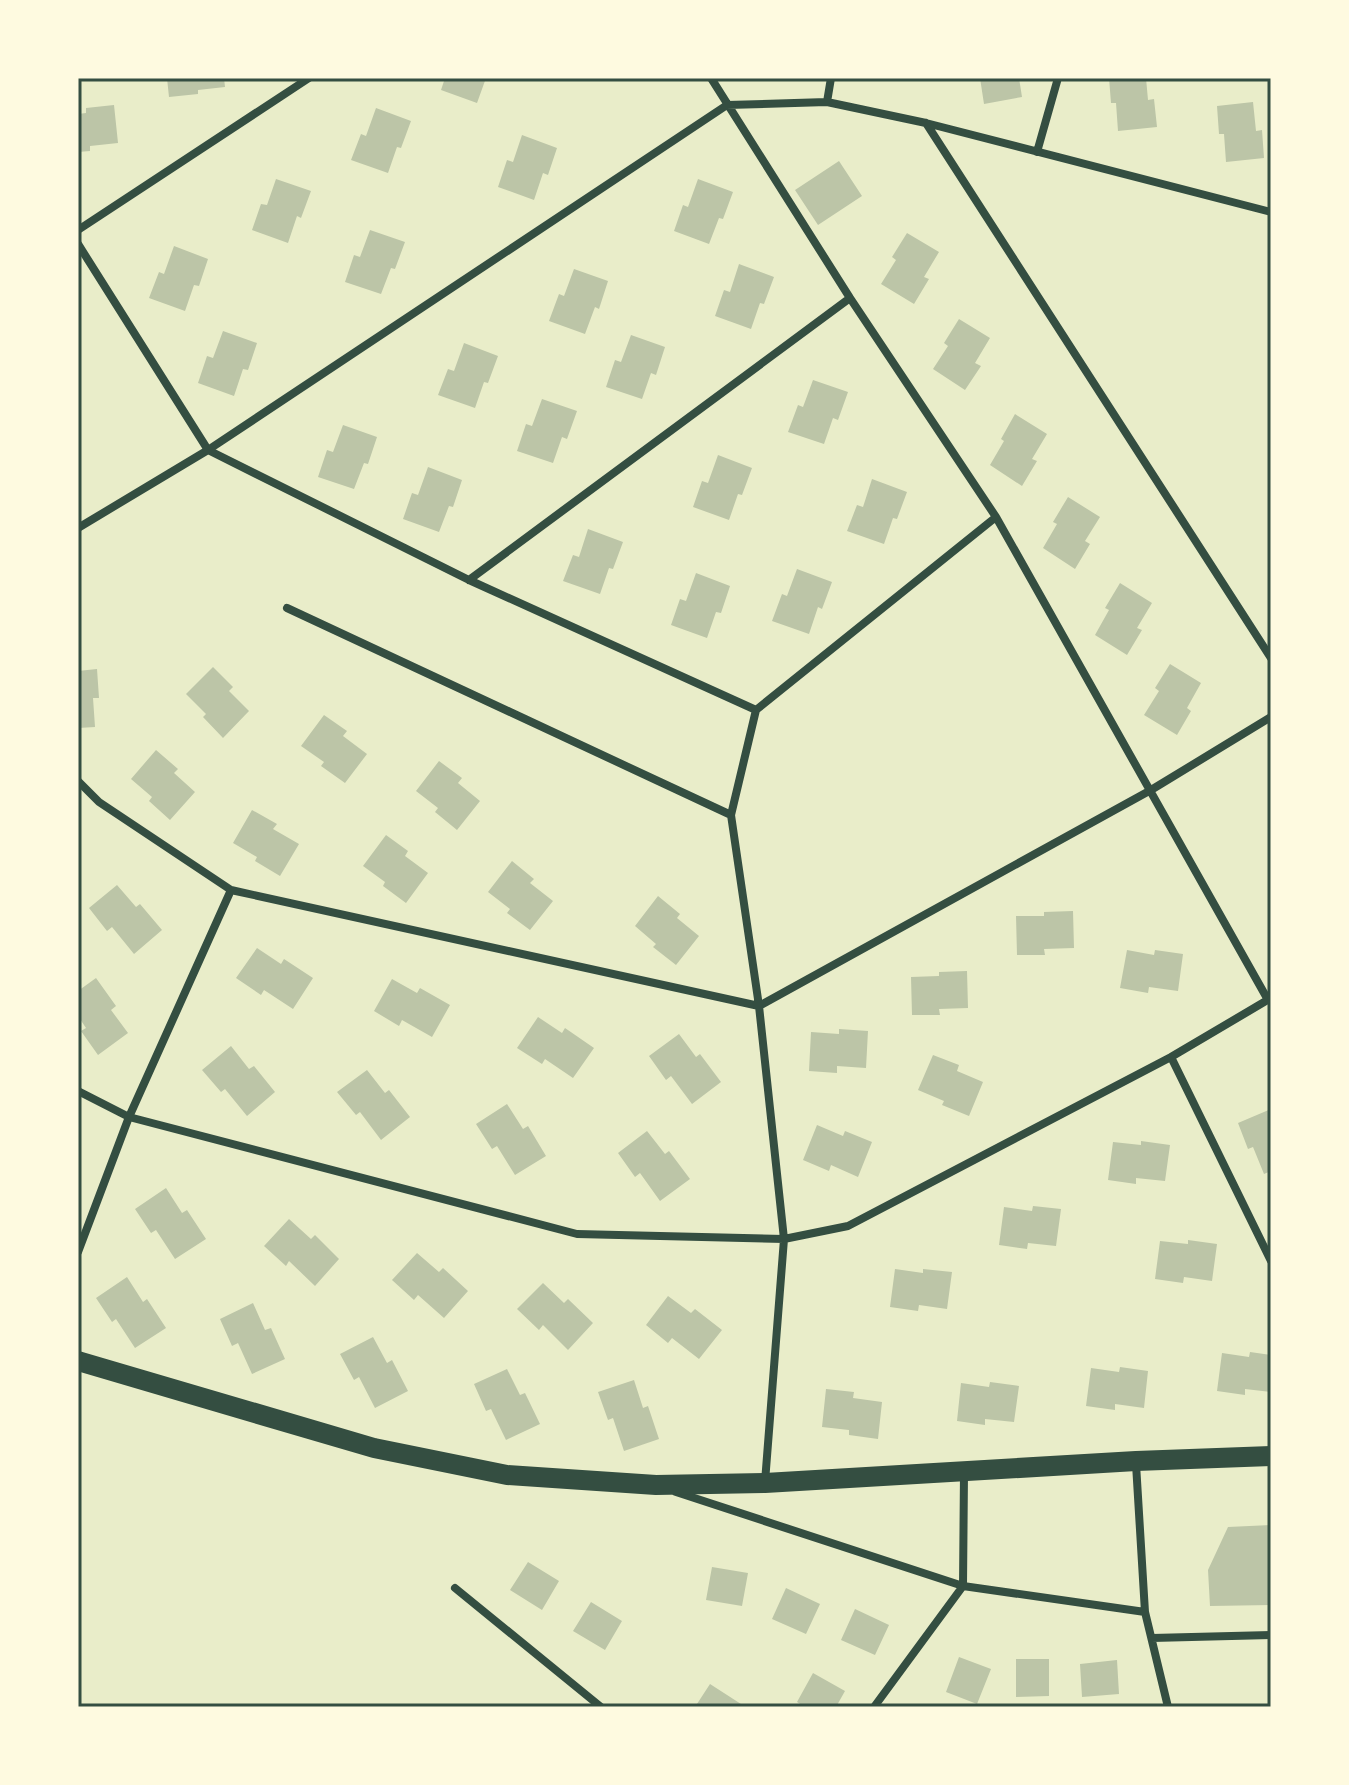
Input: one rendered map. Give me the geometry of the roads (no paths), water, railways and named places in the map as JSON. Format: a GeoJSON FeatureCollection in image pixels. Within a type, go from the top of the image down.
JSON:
{"type":"FeatureCollection","features":[{"type":"Feature","properties":{"kind":"main road"},"geometry":{"type":"LineString","coordinates":[[78,1361],[374,1448],[507,1475],[656,1485],[765,1483],[1271,1456]]}},
{"type":"Feature","properties":{"kind":"street"},"geometry":{"type":"LineString","coordinates":[[78,230],[309,78]]}},
{"type":"Feature","properties":{"kind":"street"},"geometry":{"type":"LineString","coordinates":[[78,1091],[129,1117],[577,1234],[784,1239],[848,1226],[1171,1057],[1270,999],[996,517],[850,298],[711,78]]}},
{"type":"Feature","properties":{"kind":"street"},"geometry":{"type":"LineString","coordinates":[[827,102],[831,78]]}},
{"type":"Feature","properties":{"kind":"street"},"geometry":{"type":"LineString","coordinates":[[1037,152],[1058,78]]}},
{"type":"Feature","properties":{"kind":"street"},"geometry":{"type":"LineString","coordinates":[[78,528],[208,450],[727,105],[827,102],[926,123],[1271,212]]}},
{"type":"Feature","properties":{"kind":"street"},"geometry":{"type":"LineString","coordinates":[[926,123],[1271,658]]}},
{"type":"Feature","properties":{"kind":"street"},"geometry":{"type":"LineString","coordinates":[[78,244],[208,450],[469,580],[756,710]]}},
{"type":"Feature","properties":{"kind":"street"},"geometry":{"type":"LineString","coordinates":[[469,580],[850,298]]}},
{"type":"Feature","properties":{"kind":"street"},"geometry":{"type":"LineString","coordinates":[[765,1483],[784,1239],[759,1006],[731,815],[756,710],[996,517]]}},
{"type":"Feature","properties":{"kind":"street"},"geometry":{"type":"LineString","coordinates":[[287,608],[731,815]]}},
{"type":"Feature","properties":{"kind":"street"},"geometry":{"type":"LineString","coordinates":[[78,781],[99,802],[231,890],[759,1006],[1151,790],[1271,717]]}},
{"type":"Feature","properties":{"kind":"street"},"geometry":{"type":"LineString","coordinates":[[78,1252],[129,1117],[231,890]]}},
{"type":"Feature","properties":{"kind":"street"},"geometry":{"type":"LineString","coordinates":[[1171,1057],[1271,1261]]}},
{"type":"Feature","properties":{"kind":"street"},"geometry":{"type":"LineString","coordinates":[[1136,1461],[1145,1612],[1168,1707]]}},
{"type":"Feature","properties":{"kind":"street"},"geometry":{"type":"LineString","coordinates":[[874,1707],[963,1586],[964,1471]]}},
{"type":"Feature","properties":{"kind":"street"},"geometry":{"type":"LineString","coordinates":[[656,1485],[963,1586],[1145,1612]]}},
{"type":"Feature","properties":{"kind":"street"},"geometry":{"type":"LineString","coordinates":[[455,1588],[601,1707]]}},
{"type":"Feature","properties":{"kind":"street"},"geometry":{"type":"LineString","coordinates":[[1152,1638],[1271,1635]]}}]}
